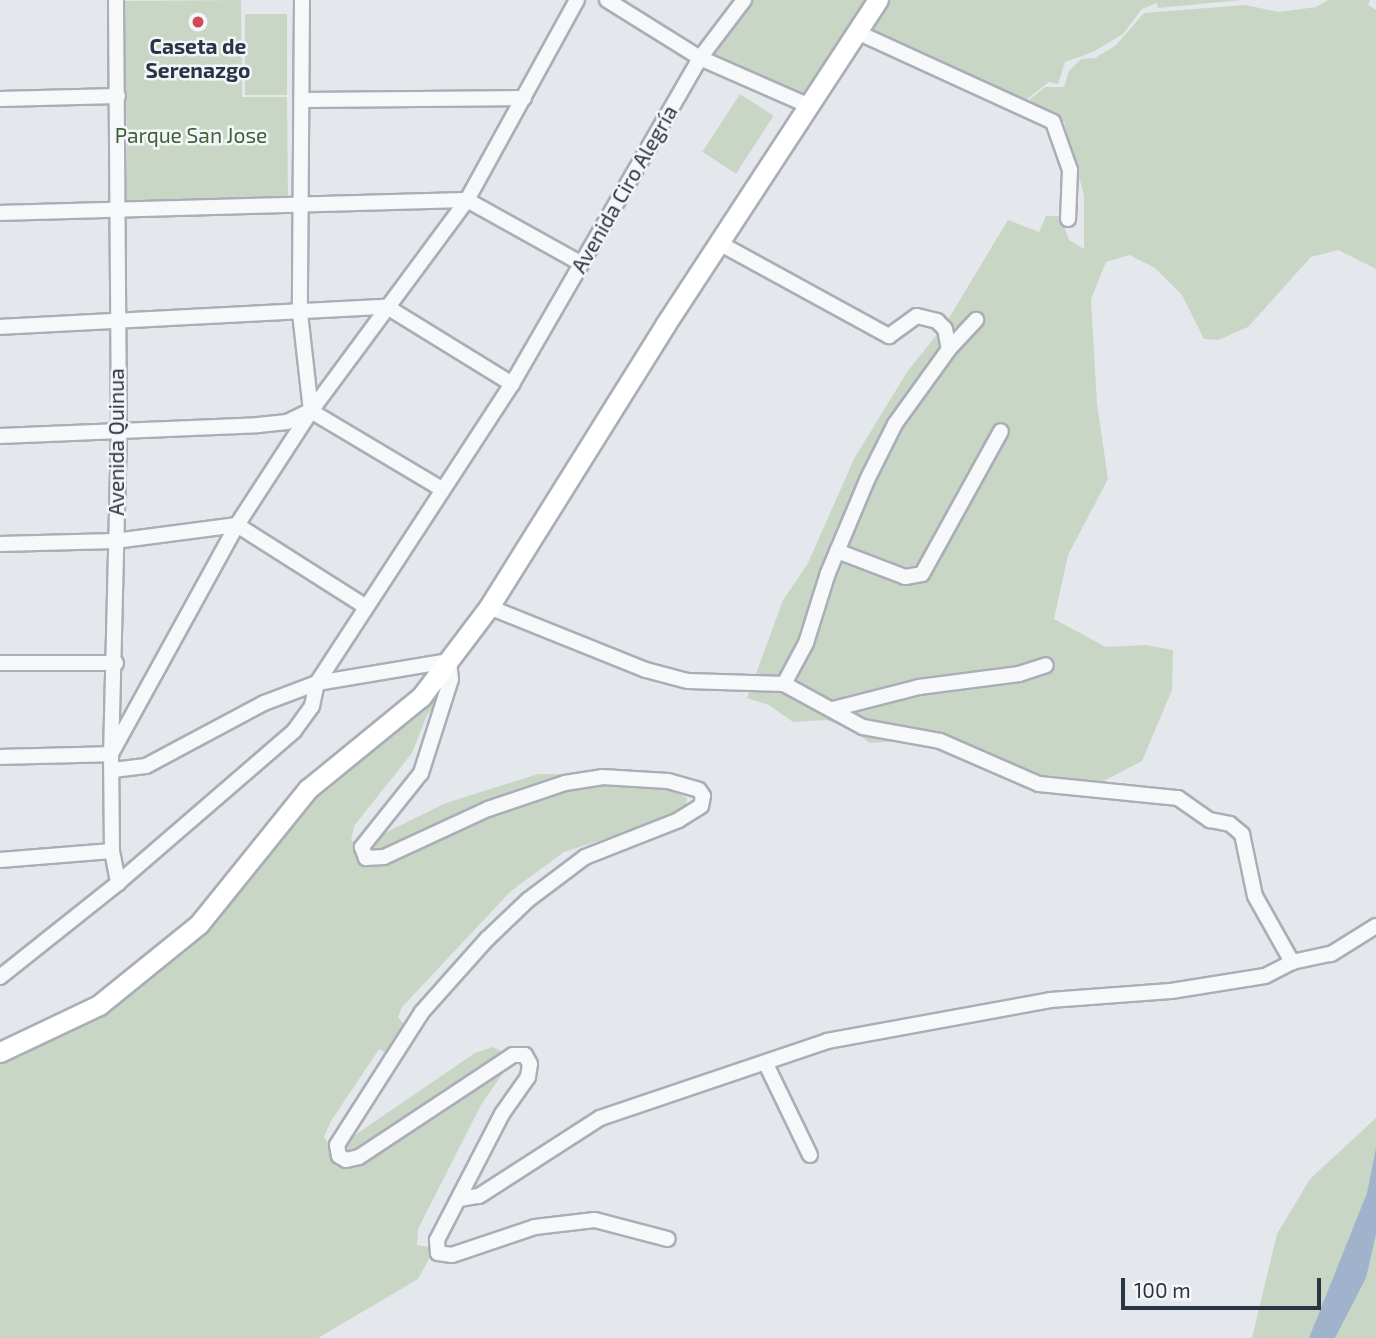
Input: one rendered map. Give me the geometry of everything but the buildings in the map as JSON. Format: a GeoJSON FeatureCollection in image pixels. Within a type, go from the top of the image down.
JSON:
{"type":"FeatureCollection","features":[{"type":"Feature","properties":{"kind":"street","name":"Avenida Quinua"},"geometry":{"type":"LineString","coordinates":[[116,0],[118,96],[115,323],[119,430],[116,663],[111,754],[112,851],[118,883]]}},
{"type":"Feature","properties":{"kind":"street"},"geometry":{"type":"LineString","coordinates":[[302,0],[300,313],[311,411]]}},
{"type":"Feature","properties":{"kind":"street"},"geometry":{"type":"LineString","coordinates":[[0,757],[111,754],[237,525],[311,411],[467,200],[577,0]]}},
{"type":"Feature","properties":{"kind":"street"},"geometry":{"type":"LineString","coordinates":[[607,0],[700,58],[807,105]]}},
{"type":"Feature","properties":{"kind":"street","name":"Avenida Ciro Alegría"},"geometry":{"type":"LineString","coordinates":[[0,977],[118,883],[294,731],[312,706],[317,683],[512,384],[700,58],[744,0]]}},
{"type":"Feature","properties":{"kind":"street"},"geometry":{"type":"LineString","coordinates":[[0,1052],[99,1005],[199,924],[308,789],[421,697],[489,607],[807,105],[859,33],[878,0]]}},
{"type":"Feature","properties":{"kind":"street"},"geometry":{"type":"LineString","coordinates":[[859,33],[1053,122],[1069,170],[1068,219]]}},
{"type":"Feature","properties":{"kind":"street"},"geometry":{"type":"LineString","coordinates":[[0,99],[118,96]]}},
{"type":"Feature","properties":{"kind":"street"},"geometry":{"type":"LineString","coordinates":[[303,100],[524,98]]}},
{"type":"Feature","properties":{"kind":"street"},"geometry":{"type":"LineString","coordinates":[[0,213],[117,213],[467,200],[580,263]]}},
{"type":"Feature","properties":{"kind":"street"},"geometry":{"type":"LineString","coordinates":[[719,243],[889,336],[917,316],[937,321],[945,330],[948,349]]}},
{"type":"Feature","properties":{"kind":"street"},"geometry":{"type":"LineString","coordinates":[[0,327],[387,307],[512,384]]}},
{"type":"Feature","properties":{"kind":"street"},"geometry":{"type":"LineString","coordinates":[[784,684],[806,643],[837,551],[895,424],[948,349],[976,320]]}},
{"type":"Feature","properties":{"kind":"street"},"geometry":{"type":"LineString","coordinates":[[0,436],[258,425],[287,422],[311,411]]}},
{"type":"Feature","properties":{"kind":"street"},"geometry":{"type":"LineString","coordinates":[[311,411],[442,489]]}},
{"type":"Feature","properties":{"kind":"street"},"geometry":{"type":"LineString","coordinates":[[837,551],[905,577],[922,574],[1001,431]]}},
{"type":"Feature","properties":{"kind":"street"},"geometry":{"type":"LineString","coordinates":[[0,544],[116,541],[237,525],[366,607]]}},
{"type":"Feature","properties":{"kind":"street"},"geometry":{"type":"LineString","coordinates":[[489,607],[646,670],[688,681],[784,684],[863,727],[940,741],[1039,785],[1170,796],[1210,820],[1230,824],[1245,840],[1255,896],[1292,962]]}},
{"type":"Feature","properties":{"kind":"street"},"geometry":{"type":"LineString","coordinates":[[113,770],[146,766],[264,703],[317,683],[449,661]]}},
{"type":"Feature","properties":{"kind":"street"},"geometry":{"type":"LineString","coordinates":[[449,661],[452,679],[421,773],[362,847],[366,858],[384,857],[488,809],[577,781],[602,777],[668,781],[699,790],[704,801],[679,820],[586,857],[520,908],[422,1012],[337,1145],[339,1156],[346,1160],[359,1157],[513,1055],[525,1055],[530,1064],[528,1077],[502,1114],[437,1240],[435,1249],[443,1255],[535,1227],[595,1220],[668,1238]]}},
{"type":"Feature","properties":{"kind":"street"},"geometry":{"type":"LineString","coordinates":[[0,663],[116,663]]}},
{"type":"Feature","properties":{"kind":"street"},"geometry":{"type":"LineString","coordinates":[[834,709],[919,687],[1020,674],[1046,665]]}},
{"type":"Feature","properties":{"kind":"street"},"geometry":{"type":"LineString","coordinates":[[0,860],[112,851]]}},
{"type":"Feature","properties":{"kind":"street"},"geometry":{"type":"LineString","coordinates":[[459,1199],[479,1196],[600,1118],[766,1064],[827,1041],[1050,1000],[1240,981],[1265,976],[1292,962],[1331,954],[1376,926]]}},
{"type":"Feature","properties":{"kind":"street"},"geometry":{"type":"LineString","coordinates":[[766,1064],[810,1155]]}},
{"type":"Feature","properties":{"kind":"green space","name":"Parque San Jose"},"geometry":{"type":"Polygon","coordinates":[[[241,0],[242,97],[287,97],[288,199],[127,201],[125,1],[241,0]]]}},
{"type":"Feature","properties":{"kind":"green space"},"geometry":{"type":"Polygon","coordinates":[[[750,0],[1242,0],[1158,8],[1157,3],[1142,9],[1123,34],[1093,52],[1065,62],[1058,84],[1049,82],[1022,103],[913,56],[865,24],[819,108],[712,53],[750,0]]]}},
{"type":"Feature","properties":{"kind":"green space"},"geometry":{"type":"Polygon","coordinates":[[[1328,0],[1370,0],[1368,5],[1376,10],[1376,269],[1338,250],[1311,257],[1248,327],[1218,340],[1204,339],[1182,295],[1155,268],[1129,255],[1106,262],[1091,299],[1097,404],[1108,479],[1068,555],[1054,619],[1106,647],[1146,645],[1173,650],[1172,690],[1142,761],[1092,787],[1058,787],[914,740],[870,743],[848,727],[826,720],[793,722],[769,705],[747,698],[783,600],[807,565],[854,459],[907,372],[946,323],[1008,220],[1039,232],[1046,216],[1060,216],[1069,240],[1084,249],[1084,195],[1064,122],[1030,105],[1029,100],[1045,87],[1064,87],[1069,71],[1081,59],[1095,58],[1115,46],[1144,13],[1245,5],[1279,12],[1316,7],[1328,0]]]}},
{"type":"Feature","properties":{"kind":"green space"},"geometry":{"type":"Polygon","coordinates":[[[245,14],[287,14],[287,95],[245,95],[245,14]]]}},
{"type":"Feature","properties":{"kind":"green space"},"geometry":{"type":"Polygon","coordinates":[[[740,94],[774,116],[736,174],[702,152],[740,94]]]}},
{"type":"Feature","properties":{"kind":"green space"},"geometry":{"type":"Polygon","coordinates":[[[447,694],[427,715],[412,753],[354,826],[351,841],[364,843],[446,803],[538,774],[638,774],[687,798],[684,813],[564,852],[511,891],[402,1007],[398,1017],[410,1032],[389,1054],[379,1049],[331,1121],[324,1137],[333,1150],[475,1053],[493,1047],[506,1053],[510,1063],[481,1105],[418,1229],[417,1245],[435,1248],[418,1279],[318,1338],[0,1338],[0,1059],[101,1013],[183,950],[310,801],[420,705],[447,694]]]}},
{"type":"Feature","properties":{"kind":"green space"},"geometry":{"type":"Polygon","coordinates":[[[1376,1118],[1376,1338],[1252,1338],[1277,1234],[1310,1179],[1376,1118]]]}},
{"type":"Feature","properties":{"kind":"water"},"geometry":{"type":"Polygon","coordinates":[[[1376,1148],[1376,1234],[1366,1278],[1335,1338],[1309,1338],[1367,1193],[1376,1148]]]}},
{"type":"Feature","properties":{"kind":"place","name":"Caseta de Serenazgo"},"geometry":{"type":"Point","coordinates":[198,22]}}]}
